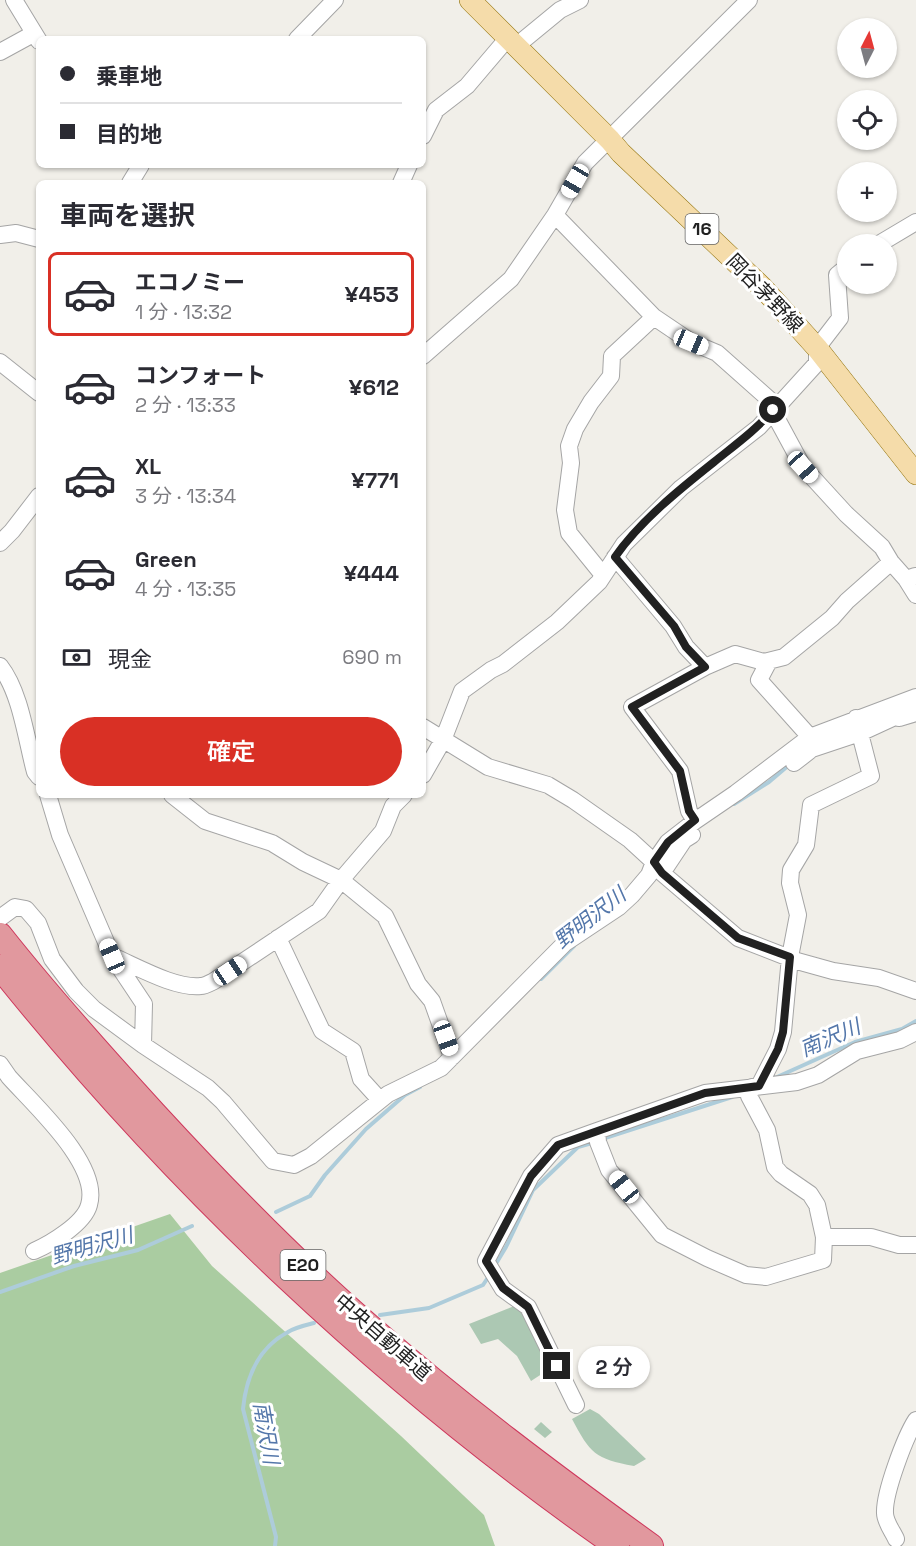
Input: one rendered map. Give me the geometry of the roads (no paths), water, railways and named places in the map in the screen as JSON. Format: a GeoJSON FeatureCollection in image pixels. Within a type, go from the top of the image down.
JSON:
{"type":"FeatureCollection","features":[{"type":"Feature","properties":{"kind":"highway","name":"中央自動車道"},"geometry":{"type":"LineString","coordinates":[[2,922],[30,973],[160,1119],[246,1209],[314,1275],[400,1352],[512,1444],[651,1546]]}},
{"type":"Feature","properties":{"kind":"highway","name":"中央自動車道"},"geometry":{"type":"LineString","coordinates":[[0,967],[149,1138],[226,1218],[308,1297],[469,1435],[617,1546]]}},
{"type":"Feature","properties":{"kind":"main road","name":"岡谷茅野線"},"geometry":{"type":"LineString","coordinates":[[470,0],[621,153],[763,288],[818,348],[916,474]]}},
{"type":"Feature","properties":{"kind":"street"},"geometry":{"type":"LineString","coordinates":[[300,36],[335,0]]}},
{"type":"Feature","properties":{"kind":"street"},"geometry":{"type":"LineString","coordinates":[[426,130],[436,110],[467,86],[511,43],[560,10],[580,0]]}},
{"type":"Feature","properties":{"kind":"street"},"geometry":{"type":"LineString","coordinates":[[426,353],[511,279],[555,216],[585,163],[748,0]]}},
{"type":"Feature","properties":{"kind":"street"},"geometry":{"type":"LineString","coordinates":[[0,52],[36,38],[21,2]]}},
{"type":"Feature","properties":{"kind":"street"},"geometry":{"type":"LineString","coordinates":[[555,216],[654,317],[691,342],[717,353],[771,400],[773,410],[803,467],[846,514],[882,548],[891,562],[911,578],[916,595]]}},
{"type":"Feature","properties":{"kind":"street"},"geometry":{"type":"LineString","coordinates":[[896,234],[916,222]]}},
{"type":"Feature","properties":{"kind":"street"},"geometry":{"type":"LineString","coordinates":[[0,235],[16,233],[36,238]]}},
{"type":"Feature","properties":{"kind":"street"},"geometry":{"type":"LineString","coordinates":[[426,770],[443,740],[462,691],[529,646],[599,582],[624,544],[681,488],[759,427],[817,363],[818,348],[840,318],[838,294]]}},
{"type":"Feature","properties":{"kind":"street"},"geometry":{"type":"LineString","coordinates":[[603,575],[569,533],[565,510],[571,463],[570,446],[575,429],[591,402],[611,376],[612,356],[654,317]]}},
{"type":"Feature","properties":{"kind":"street"},"geometry":{"type":"LineString","coordinates":[[0,362],[36,391]]}},
{"type":"Feature","properties":{"kind":"street"},"geometry":{"type":"LineString","coordinates":[[0,543],[36,500]]}},
{"type":"Feature","properties":{"kind":"street"},"geometry":{"type":"LineString","coordinates":[[615,557],[674,626],[686,647],[705,667]]}},
{"type":"Feature","properties":{"kind":"street"},"geometry":{"type":"LineString","coordinates":[[695,820],[689,811],[680,771],[632,707],[705,667],[735,654],[764,662],[784,657],[832,618],[847,601],[891,562]]}},
{"type":"Feature","properties":{"kind":"street"},"geometry":{"type":"LineString","coordinates":[[769,660],[759,680],[810,737]]}},
{"type":"Feature","properties":{"kind":"street"},"geometry":{"type":"LineString","coordinates":[[0,666],[8,676],[14,690],[36,773]]}},
{"type":"Feature","properties":{"kind":"street"},"geometry":{"type":"LineString","coordinates":[[2,922],[15,907],[26,909],[38,923],[52,959],[76,991],[94,1009],[142,1045],[208,1088],[273,1161],[294,1165],[311,1156],[388,1094],[441,1068],[565,944],[619,907],[684,840],[812,749],[898,709],[916,697]]}},
{"type":"Feature","properties":{"kind":"street"},"geometry":{"type":"LineString","coordinates":[[898,709],[899,718],[916,713]]}},
{"type":"Feature","properties":{"kind":"street"},"geometry":{"type":"LineString","coordinates":[[658,868],[668,842],[810,737],[858,726]]}},
{"type":"Feature","properties":{"kind":"street"},"geometry":{"type":"LineString","coordinates":[[597,1131],[598,1142],[609,1170],[662,1235],[746,1275],[766,1277],[823,1260],[824,1237],[818,1205],[810,1194],[781,1174],[775,1167],[768,1130],[749,1096],[778,1049],[783,1032],[790,957],[798,915],[790,883],[791,870],[806,845],[811,805],[871,776],[858,726]]}},
{"type":"Feature","properties":{"kind":"street"},"geometry":{"type":"LineString","coordinates":[[426,729],[488,767],[548,785],[605,821],[630,840],[658,868],[738,938],[833,971],[879,978],[916,991]]}},
{"type":"Feature","properties":{"kind":"street"},"geometry":{"type":"LineString","coordinates":[[49,798],[60,835],[112,956],[144,1004],[142,1045]]}},
{"type":"Feature","properties":{"kind":"street"},"geometry":{"type":"LineString","coordinates":[[176,798],[205,821],[272,843],[303,862],[341,880],[385,916],[418,984],[432,1001],[452,1057]]}},
{"type":"Feature","properties":{"kind":"street"},"geometry":{"type":"LineString","coordinates":[[112,956],[160,977],[183,984],[202,987],[214,981],[319,911],[341,880],[383,831],[393,806],[401,798]]}},
{"type":"Feature","properties":{"kind":"street"},"geometry":{"type":"LineString","coordinates":[[278,938],[322,1031],[353,1051],[361,1079],[380,1100]]}},
{"type":"Feature","properties":{"kind":"street"},"geometry":{"type":"LineString","coordinates":[[576,1405],[528,1307],[503,1288],[486,1261],[531,1176],[558,1145],[705,1093],[796,1082],[818,1075],[857,1051],[900,1040],[916,1032]]}},
{"type":"Feature","properties":{"kind":"street"},"geometry":{"type":"LineString","coordinates":[[0,1064],[73,1149],[84,1167],[91,1190],[89,1206],[81,1219],[47,1245],[34,1251]]}},
{"type":"Feature","properties":{"kind":"street"},"geometry":{"type":"LineString","coordinates":[[824,1237],[871,1237],[899,1245],[916,1245]]}},
{"type":"Feature","properties":{"kind":"street"},"geometry":{"type":"LineString","coordinates":[[896,1539],[886,1518],[886,1497],[907,1433],[916,1420]]}},
{"type":"Feature","properties":{"kind":"waterway","name":"野明沢川"},"geometry":{"type":"LineString","coordinates":[[734,804],[769,782],[789,765]]}},
{"type":"Feature","properties":{"kind":"waterway","name":"野明沢川"},"geometry":{"type":"LineString","coordinates":[[541,979],[574,946]]}},
{"type":"Feature","properties":{"kind":"waterway","name":"南沢川"},"geometry":{"type":"LineString","coordinates":[[777,1077],[855,1042],[902,1029],[916,1021]]}},
{"type":"Feature","properties":{"kind":"waterway","name":"野明沢川"},"geometry":{"type":"LineString","coordinates":[[276,1212],[310,1196],[325,1175],[366,1129],[405,1095],[420,1087]]}},
{"type":"Feature","properties":{"kind":"waterway","name":"南沢川"},"geometry":{"type":"LineString","coordinates":[[602,1139],[732,1097]]}},
{"type":"Feature","properties":{"kind":"waterway","name":"南沢川"},"geometry":{"type":"LineString","coordinates":[[494,1267],[533,1190],[578,1147],[592,1143]]}},
{"type":"Feature","properties":{"kind":"waterway","name":"野明沢川"},"geometry":{"type":"LineString","coordinates":[[0,1292],[74,1266],[138,1250],[192,1226]]}},
{"type":"Feature","properties":{"kind":"waterway","name":"南沢川"},"geometry":{"type":"LineString","coordinates":[[380,1315],[429,1308],[483,1285],[489,1276]]}},
{"type":"Feature","properties":{"kind":"waterway","name":"南沢川"},"geometry":{"type":"LineString","coordinates":[[275,1546],[276,1537],[243,1409],[245,1397],[255,1364],[269,1346],[291,1330],[314,1323]]}}]}
